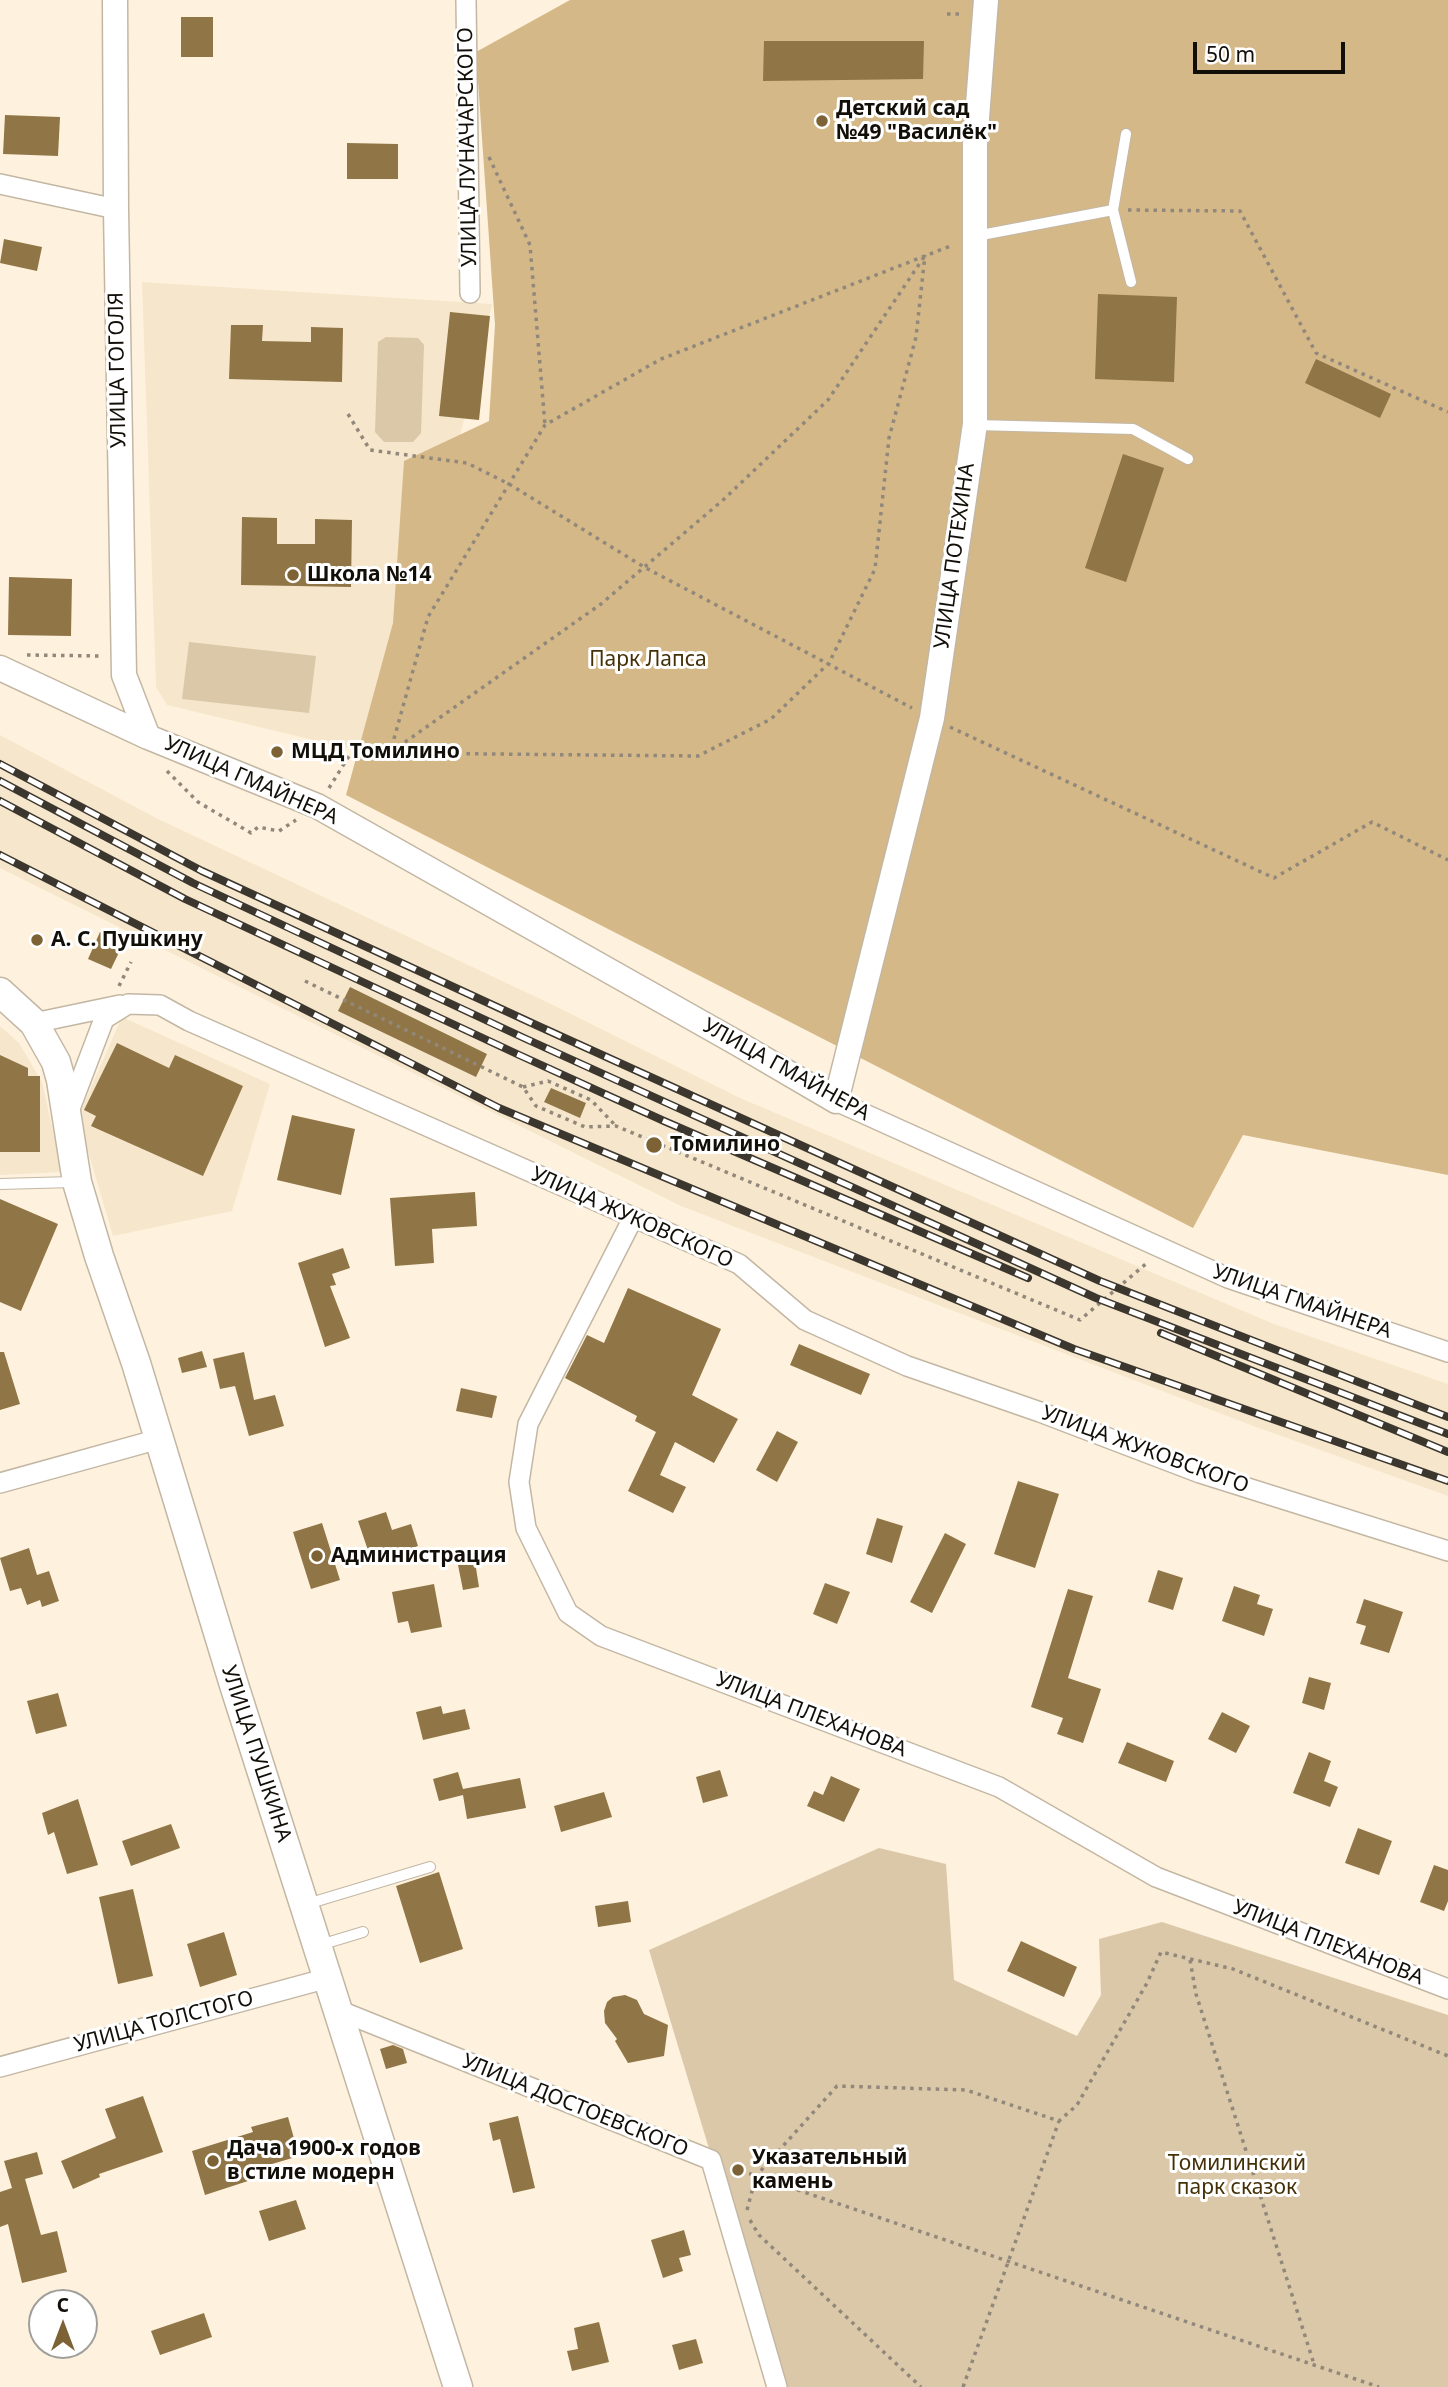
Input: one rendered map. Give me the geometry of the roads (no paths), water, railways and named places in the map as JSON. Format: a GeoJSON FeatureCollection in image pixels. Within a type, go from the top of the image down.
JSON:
{"type":"FeatureCollection","features":[{"type":"Feature","properties":{"kind":"main road","name":"УЛИЦА ПУШКИНА"},"geometry":{"type":"LineString","coordinates":[[0,992],[34,1023],[56,1062],[77,1182],[458,2387]]}},
{"type":"Feature","properties":{"kind":"street","name":"УЛИЦА ГОГОЛЯ"},"geometry":{"type":"LineString","coordinates":[[115,0],[124,675],[148,737]]}},
{"type":"Feature","properties":{"kind":"street","name":"УЛИЦА ЛУНАЧАРСКОГО"},"geometry":{"type":"LineString","coordinates":[[466,0],[470,293]]}},
{"type":"Feature","properties":{"kind":"street","name":"УЛИЦА ПОТЕХИНА"},"geometry":{"type":"LineString","coordinates":[[836,1101],[932,718],[975,425],[975,144],[986,0]]}},
{"type":"Feature","properties":{"kind":"street"},"geometry":{"type":"LineString","coordinates":[[0,184],[116,209]]}},
{"type":"Feature","properties":{"kind":"street","name":"УЛИЦА ГМАЙНЕРА"},"geometry":{"type":"LineString","coordinates":[[0,668],[148,737],[317,806],[836,1101],[1228,1278],[1448,1352]]}},
{"type":"Feature","properties":{"kind":"street"},"geometry":{"type":"LineString","coordinates":[[66,1119],[104,1019],[124,995]]}},
{"type":"Feature","properties":{"kind":"street","name":"УЛИЦА ЖУКОВСКОГО"},"geometry":{"type":"LineString","coordinates":[[34,1023],[124,995],[160,1006],[739,1264],[805,1320],[907,1366],[1040,1412],[1200,1473],[1448,1551]]}},
{"type":"Feature","properties":{"kind":"street","name":"УЛИЦА ПЛЕХАНОВА"},"geometry":{"type":"LineString","coordinates":[[633,1219],[528,1424],[519,1482],[526,1528],[568,1614],[601,1636],[999,1787],[1156,1877],[1448,1989]]}},
{"type":"Feature","properties":{"kind":"street"},"geometry":{"type":"LineString","coordinates":[[0,1483],[159,1439]]}},
{"type":"Feature","properties":{"kind":"street","name":"УЛИЦА ТОЛСТОГО"},"geometry":{"type":"LineString","coordinates":[[0,2067],[328,1978]]}},
{"type":"Feature","properties":{"kind":"street","name":"УЛИЦА ДОСТОЕВСКОГО"},"geometry":{"type":"LineString","coordinates":[[338,2010],[711,2160],[777,2387]]}},
{"type":"Feature","properties":{"kind":"lane"},"geometry":{"type":"LineString","coordinates":[[1126,134],[1113,210],[1131,282]]}},
{"type":"Feature","properties":{"kind":"lane"},"geometry":{"type":"LineString","coordinates":[[974,236],[1113,210]]}},
{"type":"Feature","properties":{"kind":"lane"},"geometry":{"type":"LineString","coordinates":[[975,425],[1133,429],[1188,458]]}},
{"type":"Feature","properties":{"kind":"lane"},"geometry":{"type":"LineString","coordinates":[[0,1184],[77,1182]]}},
{"type":"Feature","properties":{"kind":"lane"},"geometry":{"type":"LineString","coordinates":[[304,1905],[430,1867]]}},
{"type":"Feature","properties":{"kind":"lane"},"geometry":{"type":"LineString","coordinates":[[317,1946],[363,1932]]}},
{"type":"Feature","properties":{"kind":"railway"},"geometry":{"type":"LineString","coordinates":[[0,764],[202,871],[1100,1281],[1448,1417]]}},
{"type":"Feature","properties":{"kind":"railway"},"geometry":{"type":"LineString","coordinates":[[0,781],[193,883],[524,1038],[1096,1298],[1448,1434]]}},
{"type":"Feature","properties":{"kind":"railway"},"geometry":{"type":"LineString","coordinates":[[0,801],[185,899],[517,1054],[664,1121],[1028,1278]]}},
{"type":"Feature","properties":{"kind":"railway"},"geometry":{"type":"LineString","coordinates":[[0,855],[499,1108],[1074,1349],[1448,1481]]}},
{"type":"Feature","properties":{"kind":"railway"},"geometry":{"type":"LineString","coordinates":[[1161,1333],[1448,1452]]}},
{"type":"Feature","properties":{"kind":"place","name":"Детский сад №49 \"Василёк\""},"geometry":{"type":"Point","coordinates":[822,121]}},
{"type":"Feature","properties":{"kind":"place","name":"Школа №14"},"geometry":{"type":"Point","coordinates":[293,575]}},
{"type":"Feature","properties":{"kind":"place","name":"МЦД Томилино"},"geometry":{"type":"Point","coordinates":[277,752]}},
{"type":"Feature","properties":{"kind":"place","name":"А. С. Пушкину"},"geometry":{"type":"Point","coordinates":[37,940]}},
{"type":"Feature","properties":{"kind":"place","name":"Томилино"},"geometry":{"type":"Point","coordinates":[654,1145]}},
{"type":"Feature","properties":{"kind":"place","name":"Администрация"},"geometry":{"type":"Point","coordinates":[317,1556]}},
{"type":"Feature","properties":{"kind":"place","name":"Дача 1900-х годов в стиле модерн"},"geometry":{"type":"Point","coordinates":[213,2161]}},
{"type":"Feature","properties":{"kind":"place","name":"Указательный камень"},"geometry":{"type":"Point","coordinates":[738,2170]}},
{"type":"Feature","properties":{"kind":"park label","name":"Парк Лапса"},"geometry":{"type":"Point","coordinates":[648,660]}},
{"type":"Feature","properties":{"kind":"park label","name":"Томилинский парк сказок"},"geometry":{"type":"Point","coordinates":[1237,2176]}}]}
